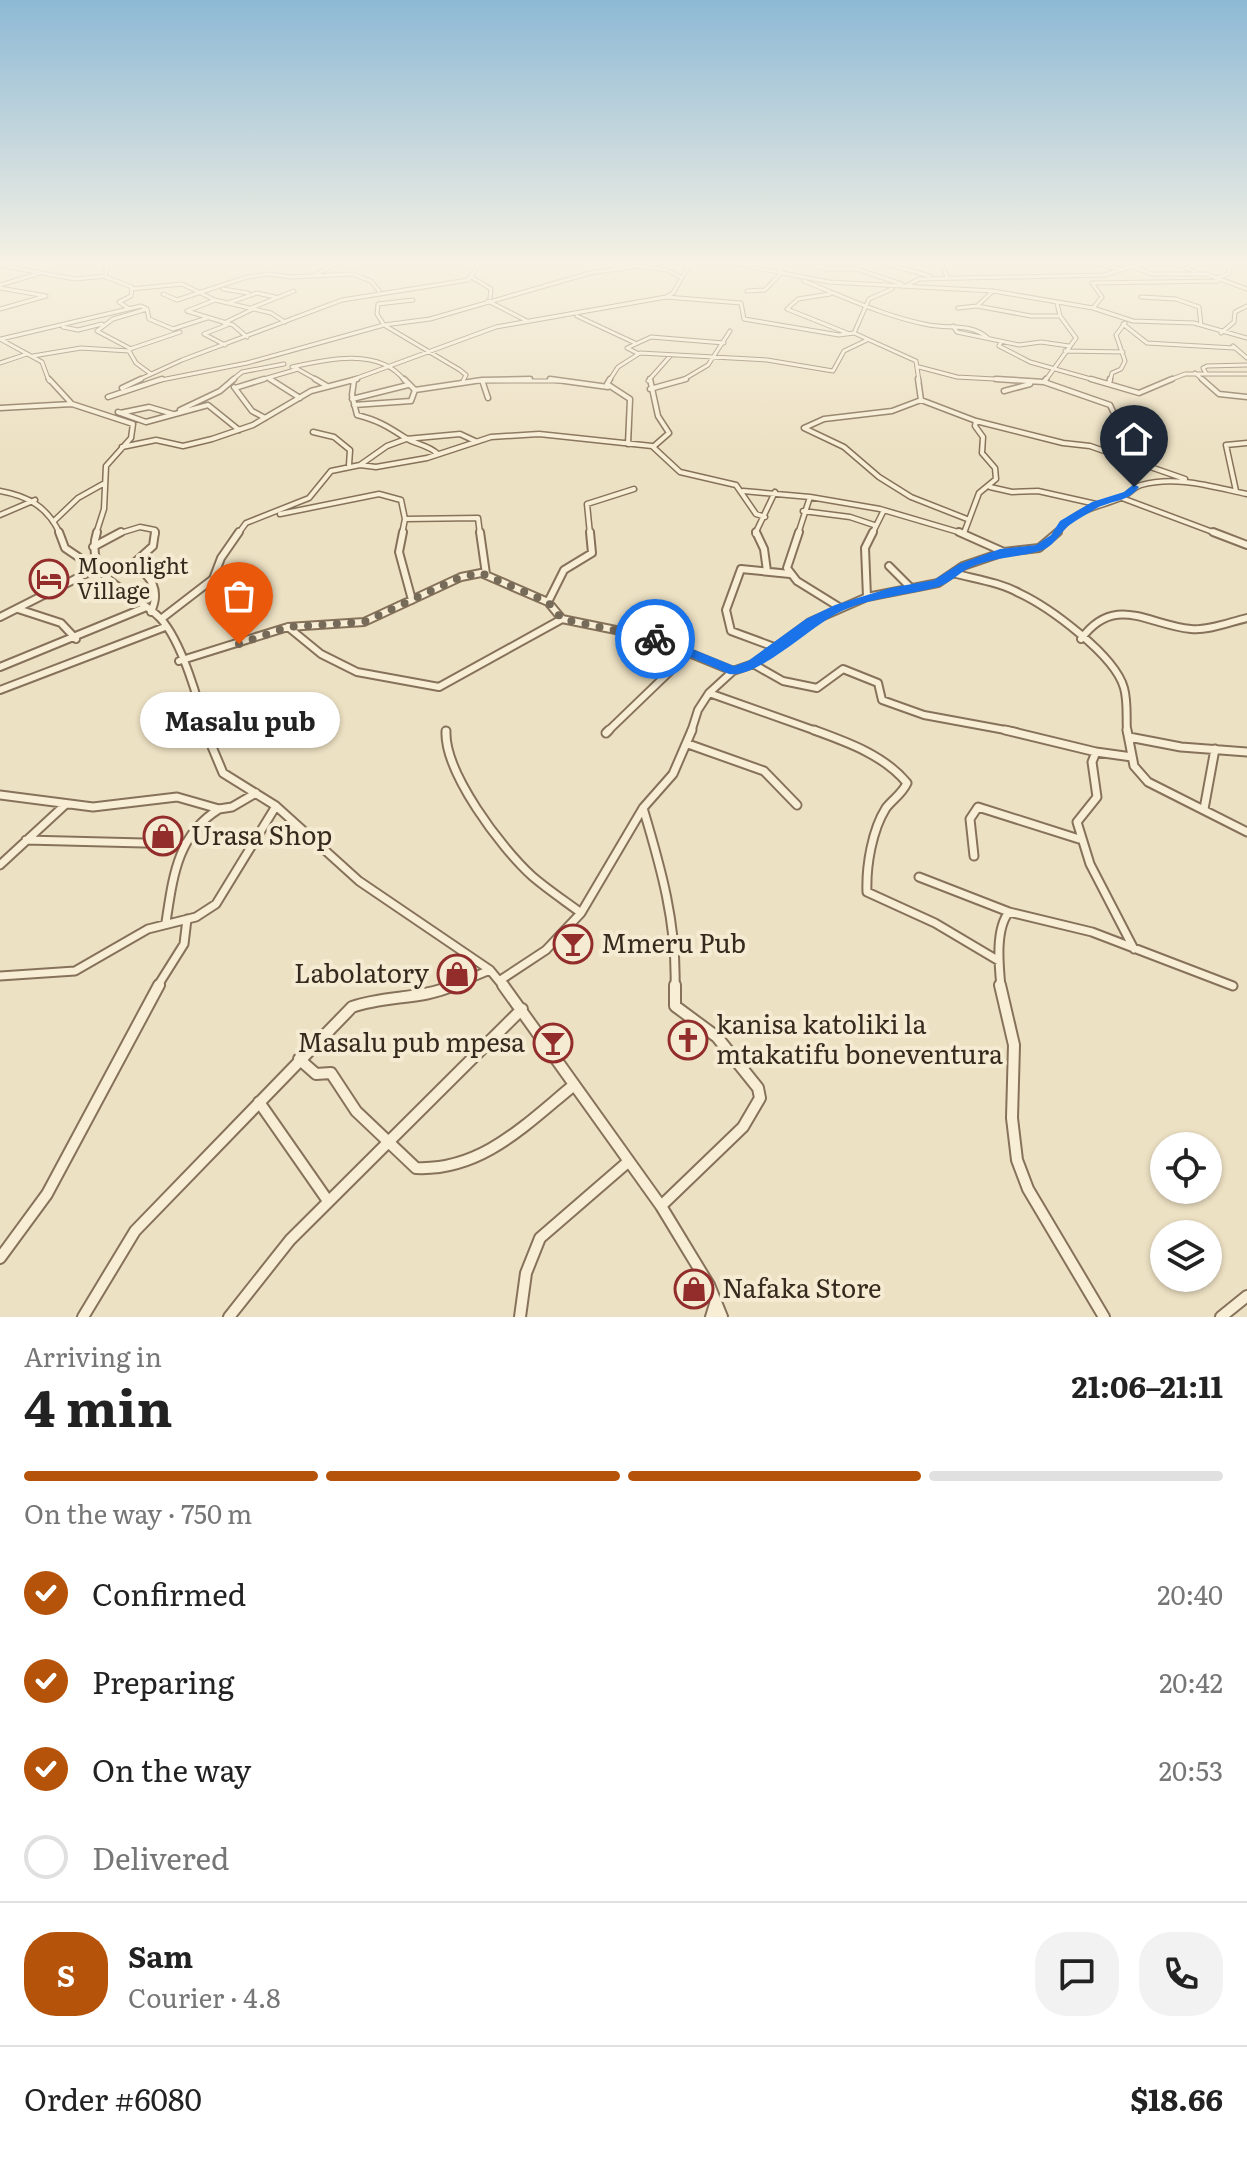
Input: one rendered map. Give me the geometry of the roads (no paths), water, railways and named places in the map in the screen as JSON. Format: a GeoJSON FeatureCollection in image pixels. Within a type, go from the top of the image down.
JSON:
{"type":"FeatureCollection","features":[{"type":"Feature","properties":{"kind":"street"},"geometry":{"type":"LineString","coordinates":[[0,339],[68,323]]}},
{"type":"Feature","properties":{"kind":"street"},"geometry":{"type":"LineString","coordinates":[[159,323],[171,329],[189,323]]}},
{"type":"Feature","properties":{"kind":"street"},"geometry":{"type":"LineString","coordinates":[[225,345],[204,334],[226,323]]}},
{"type":"Feature","properties":{"kind":"street"},"geometry":{"type":"LineString","coordinates":[[228,323],[247,337]]}},
{"type":"Feature","properties":{"kind":"street"},"geometry":{"type":"LineString","coordinates":[[99,407],[108,397],[151,374],[281,323]]}},
{"type":"Feature","properties":{"kind":"street"},"geometry":{"type":"LineString","coordinates":[[108,397],[163,379],[264,359],[396,323]]}},
{"type":"Feature","properties":{"kind":"street"},"geometry":{"type":"LineString","coordinates":[[122,447],[155,440],[187,445],[239,430],[327,386],[354,380],[496,327],[514,323]]}},
{"type":"Feature","properties":{"kind":"street"},"geometry":{"type":"LineString","coordinates":[[593,323],[635,343]]}},
{"type":"Feature","properties":{"kind":"street"},"geometry":{"type":"LineString","coordinates":[[766,323],[839,335],[851,333]]}},
{"type":"Feature","properties":{"kind":"street"},"geometry":{"type":"LineString","coordinates":[[826,323],[912,359],[919,367],[952,376],[1034,383]]}},
{"type":"Feature","properties":{"kind":"street"},"geometry":{"type":"LineString","coordinates":[[851,333],[856,323]]}},
{"type":"Feature","properties":{"kind":"street"},"geometry":{"type":"LineString","coordinates":[[923,323],[953,326],[955,331],[1001,342],[1123,352]]}},
{"type":"Feature","properties":{"kind":"street"},"geometry":{"type":"LineString","coordinates":[[1044,382],[1076,335],[1066,323]]}},
{"type":"Feature","properties":{"kind":"street"},"geometry":{"type":"LineString","coordinates":[[1109,384],[1112,373],[1124,364],[1116,335],[1124,323]]}},
{"type":"Feature","properties":{"kind":"street"},"geometry":{"type":"LineString","coordinates":[[1127,323],[1147,343],[1234,348]]}},
{"type":"Feature","properties":{"kind":"street"},"geometry":{"type":"LineString","coordinates":[[1162,323],[1201,325],[1229,336],[1247,338]]}},
{"type":"Feature","properties":{"kind":"street"},"geometry":{"type":"LineString","coordinates":[[1221,333],[1232,323]]}},
{"type":"Feature","properties":{"kind":"street"},"geometry":{"type":"LineString","coordinates":[[51,328],[80,330],[106,324]]}},
{"type":"Feature","properties":{"kind":"street"},"geometry":{"type":"LineString","coordinates":[[106,324],[97,332],[129,350],[139,367],[151,374]]}},
{"type":"Feature","properties":{"kind":"street"},"geometry":{"type":"LineString","coordinates":[[384,325],[399,329],[420,347],[455,364],[466,375],[463,382]]}},
{"type":"Feature","properties":{"kind":"street"},"geometry":{"type":"LineString","coordinates":[[0,363],[88,347],[129,350],[186,330]]}},
{"type":"Feature","properties":{"kind":"street"},"geometry":{"type":"LineString","coordinates":[[650,389],[698,375],[717,359],[730,331]]}},
{"type":"Feature","properties":{"kind":"street"},"geometry":{"type":"LineString","coordinates":[[1229,336],[1234,348],[1247,358]]}},
{"type":"Feature","properties":{"kind":"street"},"geometry":{"type":"LineString","coordinates":[[724,343],[651,337],[627,349],[637,353],[767,360],[833,371],[844,351],[867,340]]}},
{"type":"Feature","properties":{"kind":"street"},"geometry":{"type":"LineString","coordinates":[[0,339],[43,363],[55,390],[72,404]]}},
{"type":"Feature","properties":{"kind":"street"},"geometry":{"type":"LineString","coordinates":[[1001,342],[999,346],[1022,359],[1142,394],[1177,376],[1195,373],[1247,374]]}},
{"type":"Feature","properties":{"kind":"street"},"geometry":{"type":"LineString","coordinates":[[608,387],[618,367],[637,353]]}},
{"type":"Feature","properties":{"kind":"street"},"geometry":{"type":"LineString","coordinates":[[653,447],[669,433],[658,416],[648,381],[671,355]]}},
{"type":"Feature","properties":{"kind":"street"},"geometry":{"type":"LineString","coordinates":[[264,359],[295,368],[327,386]]}},
{"type":"Feature","properties":{"kind":"street"},"geometry":{"type":"LineString","coordinates":[[235,388],[270,379],[295,368],[343,359],[368,360],[389,368],[402,375],[415,390],[482,380],[548,379],[608,387],[624,392],[630,399],[628,444]]}},
{"type":"Feature","properties":{"kind":"street"},"geometry":{"type":"LineString","coordinates":[[120,413],[149,407],[175,414],[220,391],[230,381],[250,370],[284,364]]}},
{"type":"Feature","properties":{"kind":"street"},"geometry":{"type":"LineString","coordinates":[[1206,373],[1203,368],[1207,366],[1247,365]]}},
{"type":"Feature","properties":{"kind":"street"},"geometry":{"type":"LineString","coordinates":[[919,367],[921,400]]}},
{"type":"Feature","properties":{"kind":"street"},"geometry":{"type":"LineString","coordinates":[[1195,373],[1219,394],[1247,397]]}},
{"type":"Feature","properties":{"kind":"street"},"geometry":{"type":"LineString","coordinates":[[270,379],[289,394],[300,398]]}},
{"type":"Feature","properties":{"kind":"street"},"geometry":{"type":"LineString","coordinates":[[354,380],[352,399],[357,415],[384,421],[406,439],[427,444],[438,454]]}},
{"type":"Feature","properties":{"kind":"street"},"geometry":{"type":"LineString","coordinates":[[482,380],[488,398]]}},
{"type":"Feature","properties":{"kind":"street"},"geometry":{"type":"LineString","coordinates":[[230,381],[252,411],[266,418]]}},
{"type":"Feature","properties":{"kind":"street"},"geometry":{"type":"LineString","coordinates":[[1004,391],[1044,382],[1112,407],[1119,418],[1119,435],[1110,453]]}},
{"type":"Feature","properties":{"kind":"street"},"geometry":{"type":"LineString","coordinates":[[352,399],[408,385]]}},
{"type":"Feature","properties":{"kind":"street"},"geometry":{"type":"LineString","coordinates":[[354,405],[411,401],[415,390]]}},
{"type":"Feature","properties":{"kind":"street"},"geometry":{"type":"LineString","coordinates":[[967,519],[911,497],[879,477],[844,447],[804,428],[839,415],[894,411],[903,403],[921,400],[976,421],[1110,453],[1188,481],[1247,494]]}},
{"type":"Feature","properties":{"kind":"street"},"geometry":{"type":"LineString","coordinates":[[0,408],[72,404],[99,407],[143,422],[208,405],[239,430]]}},
{"type":"Feature","properties":{"kind":"street"},"geometry":{"type":"LineString","coordinates":[[98,568],[92,548],[104,509],[103,484],[108,462],[134,433],[133,424],[99,407]]}},
{"type":"Feature","properties":{"kind":"street"},"geometry":{"type":"LineString","coordinates":[[964,533],[979,493],[996,479],[995,468],[982,453],[983,437],[976,421]]}},
{"type":"Feature","properties":{"kind":"street"},"geometry":{"type":"LineString","coordinates":[[313,432],[334,437],[348,447],[349,465]]}},
{"type":"Feature","properties":{"kind":"street"},"geometry":{"type":"LineString","coordinates":[[360,465],[387,446],[406,439],[460,434],[475,441]]}},
{"type":"Feature","properties":{"kind":"street"},"geometry":{"type":"LineString","coordinates":[[274,515],[309,498],[325,475],[349,465],[376,467],[438,454],[475,441],[532,434],[653,447],[680,472],[731,483],[743,491],[756,514],[765,517]]}},
{"type":"Feature","properties":{"kind":"street"},"geometry":{"type":"LineString","coordinates":[[1236,492],[1226,445],[1247,443]]}},
{"type":"Feature","properties":{"kind":"street"},"geometry":{"type":"LineString","coordinates":[[499,981],[546,950],[581,913],[643,808],[673,774],[688,744],[698,710],[709,693],[733,671],[753,664],[810,622],[839,607],[867,597],[938,583],[976,560],[1004,552],[1039,548],[1048,543],[1064,523],[1096,504],[1122,498],[1140,485],[1188,481]]}},
{"type":"Feature","properties":{"kind":"street"},"geometry":{"type":"LineString","coordinates":[[55,520],[78,498],[103,484]]}},
{"type":"Feature","properties":{"kind":"street"},"geometry":{"type":"LineString","coordinates":[[989,486],[1005,491],[1038,491],[1096,504]]}},
{"type":"Feature","properties":{"kind":"street"},"geometry":{"type":"LineString","coordinates":[[548,602],[564,570],[592,553],[587,504],[634,489]]}},
{"type":"Feature","properties":{"kind":"street"},"geometry":{"type":"LineString","coordinates":[[0,491],[35,500],[55,520],[65,548],[98,568],[117,588],[163,623],[179,661],[198,692],[214,762],[223,773],[276,806],[359,881],[490,970],[522,1009],[661,1206],[716,1301],[722,1317]]}},
{"type":"Feature","properties":{"kind":"street"},"geometry":{"type":"LineString","coordinates":[[743,491],[810,497],[883,512],[964,533],[1004,552]]}},
{"type":"Feature","properties":{"kind":"street"},"geometry":{"type":"LineString","coordinates":[[767,571],[764,549],[755,535],[775,492]]}},
{"type":"Feature","properties":{"kind":"street"},"geometry":{"type":"LineString","coordinates":[[0,690],[163,623],[213,579],[221,558],[246,523],[274,515],[386,494],[401,500],[405,519],[399,552],[412,600]]}},
{"type":"Feature","properties":{"kind":"street"},"geometry":{"type":"LineString","coordinates":[[790,574],[788,562],[810,497]]}},
{"type":"Feature","properties":{"kind":"street"},"geometry":{"type":"LineString","coordinates":[[1122,498],[1247,545]]}},
{"type":"Feature","properties":{"kind":"street"},"geometry":{"type":"LineString","coordinates":[[0,515],[35,500]]}},
{"type":"Feature","properties":{"kind":"street"},"geometry":{"type":"LineString","coordinates":[[803,511],[850,517],[874,525]]}},
{"type":"Feature","properties":{"kind":"street"},"geometry":{"type":"LineString","coordinates":[[867,597],[865,548],[883,512]]}},
{"type":"Feature","properties":{"kind":"street"},"geometry":{"type":"LineString","coordinates":[[405,519],[478,518],[486,574]]}},
{"type":"Feature","properties":{"kind":"street"},"geometry":{"type":"LineString","coordinates":[[92,548],[112,535],[148,527],[155,530],[157,539],[151,551],[133,564],[152,577],[156,584],[148,610]]}},
{"type":"Feature","properties":{"kind":"street"},"geometry":{"type":"LineString","coordinates":[[889,566],[911,588]]}},
{"type":"Feature","properties":{"kind":"street"},"geometry":{"type":"LineString","coordinates":[[0,617],[98,568]]}},
{"type":"Feature","properties":{"kind":"street"},"geometry":{"type":"LineString","coordinates":[[777,648],[731,631],[726,620],[738,571],[790,574],[839,607]]}},
{"type":"Feature","properties":{"kind":"street"},"geometry":{"type":"LineString","coordinates":[[953,573],[1019,593],[1081,639],[1120,676],[1125,687],[1132,757],[1138,773],[1153,784],[1247,832]]}},
{"type":"Feature","properties":{"kind":"street"},"geometry":{"type":"LineString","coordinates":[[179,661],[288,627],[364,622],[461,577],[486,574],[548,602],[562,619],[650,637],[733,671]]}},
{"type":"Feature","properties":{"kind":"street"},"geometry":{"type":"LineString","coordinates":[[18,609],[61,623],[76,639]]}},
{"type":"Feature","properties":{"kind":"street"},"geometry":{"type":"LineString","coordinates":[[0,667],[148,610]]}},
{"type":"Feature","properties":{"kind":"street"},"geometry":{"type":"LineString","coordinates":[[1081,639],[1092,624],[1125,612],[1193,630],[1247,618]]}},
{"type":"Feature","properties":{"kind":"street"},"geometry":{"type":"LineString","coordinates":[[288,627],[321,654],[357,672],[439,687],[562,619]]}},
{"type":"Feature","properties":{"kind":"street"},"geometry":{"type":"LineString","coordinates":[[606,733],[689,653]]}},
{"type":"Feature","properties":{"kind":"street"},"geometry":{"type":"LineString","coordinates":[[753,664],[783,681],[817,688],[839,669],[846,669],[878,683],[882,700],[924,715],[1034,735],[1066,747],[1132,757]]}},
{"type":"Feature","properties":{"kind":"street"},"geometry":{"type":"LineString","coordinates":[[709,693],[806,728],[894,765],[907,783],[904,792],[884,811],[872,854],[867,892],[935,923],[999,961]]}},
{"type":"Feature","properties":{"kind":"street"},"geometry":{"type":"LineString","coordinates":[[446,731],[445,748],[467,796],[530,874],[581,913]]}},
{"type":"Feature","properties":{"kind":"street"},"geometry":{"type":"LineString","coordinates":[[1129,737],[1247,752]]}},
{"type":"Feature","properties":{"kind":"street"},"geometry":{"type":"LineString","coordinates":[[688,744],[764,771],[797,805]]}},
{"type":"Feature","properties":{"kind":"street"},"geometry":{"type":"LineString","coordinates":[[1204,809],[1215,749]]}},
{"type":"Feature","properties":{"kind":"street"},"geometry":{"type":"LineString","coordinates":[[1096,752],[1092,762],[1097,797],[1078,821],[1079,839],[1134,950]]}},
{"type":"Feature","properties":{"kind":"street"},"geometry":{"type":"LineString","coordinates":[[166,922],[183,844],[199,820],[256,793]]}},
{"type":"Feature","properties":{"kind":"street"},"geometry":{"type":"LineString","coordinates":[[0,795],[93,807],[177,797],[219,809]]}},
{"type":"Feature","properties":{"kind":"street"},"geometry":{"type":"LineString","coordinates":[[2,862],[66,804]]}},
{"type":"Feature","properties":{"kind":"street"},"geometry":{"type":"LineString","coordinates":[[0,976],[75,971],[166,922],[204,914],[216,904],[276,806]]}},
{"type":"Feature","properties":{"kind":"street"},"geometry":{"type":"LineString","coordinates":[[974,856],[970,819],[978,807],[1079,839]]}},
{"type":"Feature","properties":{"kind":"street"},"geometry":{"type":"LineString","coordinates":[[643,808],[667,888],[676,952],[675,1006],[717,1037],[758,1088],[760,1098],[743,1127],[661,1206]]}},
{"type":"Feature","properties":{"kind":"street"},"geometry":{"type":"LineString","coordinates":[[26,840],[183,844]]}},
{"type":"Feature","properties":{"kind":"street"},"geometry":{"type":"LineString","coordinates":[[919,877],[1009,912],[1068,927],[1233,986]]}},
{"type":"Feature","properties":{"kind":"street"},"geometry":{"type":"LineString","coordinates":[[1009,912],[1004,918],[999,961],[1001,994],[1014,1045],[1012,1118],[1022,1178],[1104,1317]]}},
{"type":"Feature","properties":{"kind":"street"},"geometry":{"type":"LineString","coordinates":[[0,1258],[47,1194],[138,1019],[184,944],[187,919]]}},
{"type":"Feature","properties":{"kind":"street"},"geometry":{"type":"LineString","coordinates":[[83,1317],[135,1231],[352,1007],[367,1000],[429,996],[490,970]]}},
{"type":"Feature","properties":{"kind":"street"},"geometry":{"type":"LineString","coordinates":[[229,1317],[290,1240],[522,1009]]}},
{"type":"Feature","properties":{"kind":"street"},"geometry":{"type":"LineString","coordinates":[[299,1059],[316,1074],[331,1073],[356,1111],[416,1168],[442,1169],[475,1158],[574,1085]]}},
{"type":"Feature","properties":{"kind":"street"},"geometry":{"type":"LineString","coordinates":[[259,1102],[328,1201]]}},
{"type":"Feature","properties":{"kind":"street"},"geometry":{"type":"LineString","coordinates":[[520,1317],[526,1273],[540,1238],[629,1161]]}},
{"type":"Feature","properties":{"kind":"street"},"geometry":{"type":"LineString","coordinates":[[1221,1317],[1247,1296]]}},
{"type":"Feature","properties":{"kind":"street"},"geometry":{"type":"LineString","coordinates":[[711,1317],[716,1301]]}},
{"type":"Feature","properties":{"kind":"place","name":"Moonlight Village"},"geometry":{"type":"Point","coordinates":[49,579]}},
{"type":"Feature","properties":{"kind":"place","name":"Masalu pub"},"geometry":{"type":"Point","coordinates":[239,644]}},
{"type":"Feature","properties":{"kind":"place","name":"Urasa Shop"},"geometry":{"type":"Point","coordinates":[163,836]}},
{"type":"Feature","properties":{"kind":"place","name":"Mmeru Pub"},"geometry":{"type":"Point","coordinates":[573,944]}},
{"type":"Feature","properties":{"kind":"place","name":"Labolatory"},"geometry":{"type":"Point","coordinates":[457,974]}},
{"type":"Feature","properties":{"kind":"place","name":"kanisa katoliki la mtakatifu boneventura"},"geometry":{"type":"Point","coordinates":[688,1040]}},
{"type":"Feature","properties":{"kind":"place","name":"Masalu pub mpesa"},"geometry":{"type":"Point","coordinates":[553,1043]}},
{"type":"Feature","properties":{"kind":"place","name":"Nafaka Store"},"geometry":{"type":"Point","coordinates":[694,1289]}}]}
